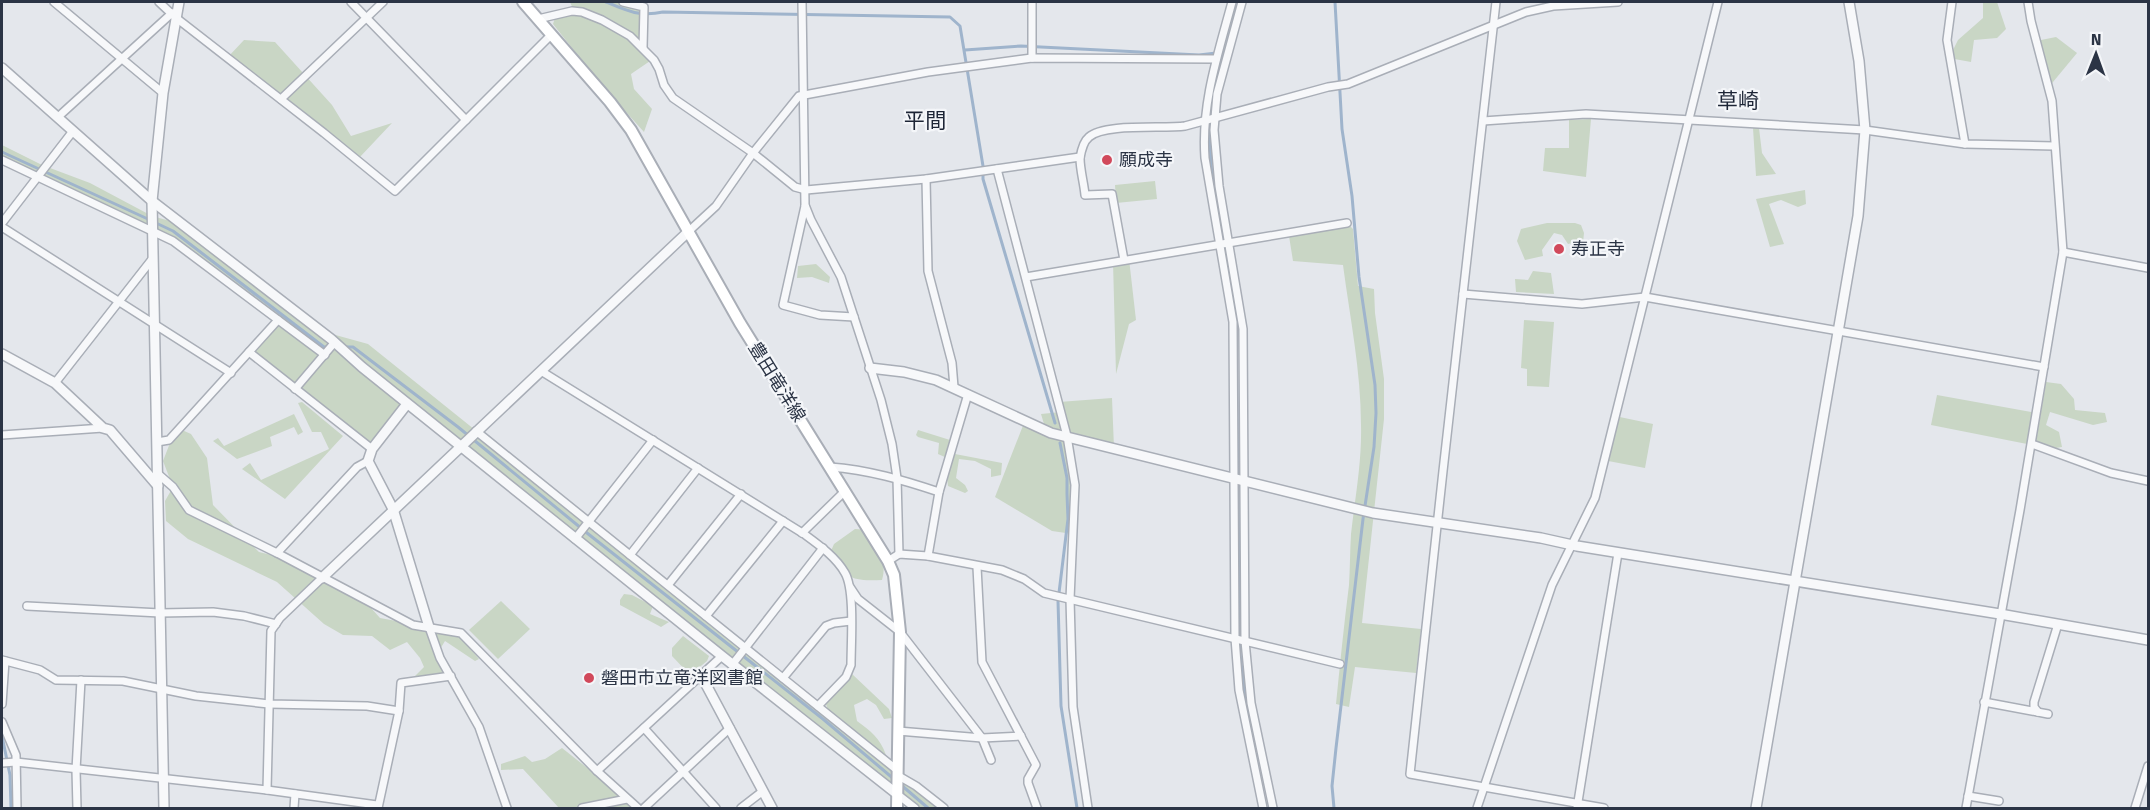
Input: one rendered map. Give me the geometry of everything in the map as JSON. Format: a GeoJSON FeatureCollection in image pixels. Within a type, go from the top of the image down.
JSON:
{"type":"FeatureCollection","features":[{"type":"Feature","properties":{"kind":"main road","name":"豊田竜洋線"},"geometry":{"type":"LineString","coordinates":[[523,2],[610,102],[631,130],[740,323],[888,561],[894,575],[900,632],[897,808]]}},
{"type":"Feature","properties":{"kind":"street"},"geometry":{"type":"LineString","coordinates":[[54,2],[163,93]]}},
{"type":"Feature","properties":{"kind":"street"},"geometry":{"type":"LineString","coordinates":[[159,2],[394,191],[551,35]]}},
{"type":"Feature","properties":{"kind":"street"},"geometry":{"type":"LineString","coordinates":[[164,808],[152,201],[173,15],[179,2]]}},
{"type":"Feature","properties":{"kind":"street"},"geometry":{"type":"LineString","coordinates":[[351,2],[466,120]]}},
{"type":"Feature","properties":{"kind":"street"},"geometry":{"type":"LineString","coordinates":[[281,99],[383,2]]}},
{"type":"Feature","properties":{"kind":"street"},"geometry":{"type":"LineString","coordinates":[[623,2],[644,8],[643,48]]}},
{"type":"Feature","properties":{"kind":"street"},"geometry":{"type":"LineString","coordinates":[[802,2],[806,190],[805,205],[783,305],[820,315],[854,317]]}},
{"type":"Feature","properties":{"kind":"street"},"geometry":{"type":"LineString","coordinates":[[1032,2],[1032,58]]}},
{"type":"Feature","properties":{"kind":"street"},"geometry":{"type":"LineString","coordinates":[[1232,2],[1209,87],[1204,121],[1205,158],[1233,322],[1245,641],[1250,695],[1273,808]]}},
{"type":"Feature","properties":{"kind":"street"},"geometry":{"type":"LineString","coordinates":[[1242,2],[1217,94],[1214,118],[1215,156],[1243,328],[1235,638],[1239,690],[1263,808]]}},
{"type":"Feature","properties":{"kind":"street"},"geometry":{"type":"LineString","coordinates":[[1496,2],[1410,774],[1578,806],[1604,808]]}},
{"type":"Feature","properties":{"kind":"street"},"geometry":{"type":"LineString","coordinates":[[1124,260],[1112,194],[1085,195],[1080,157],[1087,138],[1094,133],[1123,128],[1169,128],[1204,121],[1328,87],[1348,84],[1541,8],[1618,2]]}},
{"type":"Feature","properties":{"kind":"street"},"geometry":{"type":"LineString","coordinates":[[1477,808],[1542,610],[1595,498],[1718,2]]}},
{"type":"Feature","properties":{"kind":"street"},"geometry":{"type":"LineString","coordinates":[[1756,808],[1858,216],[1864,130],[1859,61],[1849,2]]}},
{"type":"Feature","properties":{"kind":"street"},"geometry":{"type":"LineString","coordinates":[[1952,2],[1947,40],[1965,144]]}},
{"type":"Feature","properties":{"kind":"street"},"geometry":{"type":"LineString","coordinates":[[1966,808],[2032,444],[2063,252],[2052,101],[2028,2]]}},
{"type":"Feature","properties":{"kind":"street"},"geometry":{"type":"LineString","coordinates":[[538,20],[572,11],[582,12],[630,36],[643,48],[659,69],[664,85],[674,98],[753,153],[795,186],[806,190],[926,179],[1080,157]]}},
{"type":"Feature","properties":{"kind":"street"},"geometry":{"type":"LineString","coordinates":[[58,117],[173,15]]}},
{"type":"Feature","properties":{"kind":"street"},"geometry":{"type":"LineString","coordinates":[[267,790],[271,631],[276,624],[594,318],[628,290],[716,206],[753,153],[799,96],[928,72],[1032,58],[1216,59]]}},
{"type":"Feature","properties":{"kind":"street"},"geometry":{"type":"LineString","coordinates":[[2,68],[152,201],[335,342],[407,404],[732,665],[915,808]]}},
{"type":"Feature","properties":{"kind":"street"},"geometry":{"type":"LineString","coordinates":[[1484,121],[1586,114],[1864,130],[1965,144],[2054,147]]}},
{"type":"Feature","properties":{"kind":"street"},"geometry":{"type":"LineString","coordinates":[[73,131],[2,225],[231,373]]}},
{"type":"Feature","properties":{"kind":"street"},"geometry":{"type":"LineString","coordinates":[[2,160],[173,241],[325,355]]}},
{"type":"Feature","properties":{"kind":"street"},"geometry":{"type":"LineString","coordinates":[[997,169],[1068,436],[1075,485],[1070,599],[1073,707],[1088,808]]}},
{"type":"Feature","properties":{"kind":"street"},"geometry":{"type":"LineString","coordinates":[[926,179],[928,271],[952,363],[954,387]]}},
{"type":"Feature","properties":{"kind":"street"},"geometry":{"type":"LineString","coordinates":[[805,205],[841,277],[892,444],[897,478],[899,554]]}},
{"type":"Feature","properties":{"kind":"street"},"geometry":{"type":"LineString","coordinates":[[1026,277],[1347,223]]}},
{"type":"Feature","properties":{"kind":"street"},"geometry":{"type":"LineString","coordinates":[[2063,252],[2148,268]]}},
{"type":"Feature","properties":{"kind":"street"},"geometry":{"type":"LineString","coordinates":[[55,383],[153,258]]}},
{"type":"Feature","properties":{"kind":"street"},"geometry":{"type":"LineString","coordinates":[[1463,294],[1582,304],[1645,297],[2044,367]]}},
{"type":"Feature","properties":{"kind":"street"},"geometry":{"type":"LineString","coordinates":[[157,442],[169,440],[278,320]]}},
{"type":"Feature","properties":{"kind":"street"},"geometry":{"type":"LineString","coordinates":[[295,389],[335,342]]}},
{"type":"Feature","properties":{"kind":"street"},"geometry":{"type":"LineString","coordinates":[[249,352],[372,449]]}},
{"type":"Feature","properties":{"kind":"street"},"geometry":{"type":"LineString","coordinates":[[2,354],[55,383],[104,428]]}},
{"type":"Feature","properties":{"kind":"street"},"geometry":{"type":"LineString","coordinates":[[870,368],[904,372],[936,380],[1048,432],[1373,513],[1540,538],[1572,546],[2000,614],[2148,640]]}},
{"type":"Feature","properties":{"kind":"street"},"geometry":{"type":"LineString","coordinates":[[541,371],[741,494],[823,548],[845,572],[850,587],[858,599],[900,632],[982,738],[991,760]]}},
{"type":"Feature","properties":{"kind":"street"},"geometry":{"type":"LineString","coordinates":[[928,556],[939,492],[968,394]]}},
{"type":"Feature","properties":{"kind":"street"},"geometry":{"type":"LineString","coordinates":[[407,404],[372,449],[369,461],[393,509],[440,658],[479,727],[507,808]]}},
{"type":"Feature","properties":{"kind":"street"},"geometry":{"type":"LineString","coordinates":[[2,435],[104,428],[110,430],[158,486]]}},
{"type":"Feature","properties":{"kind":"street"},"geometry":{"type":"LineString","coordinates":[[476,431],[944,808]]}},
{"type":"Feature","properties":{"kind":"street"},"geometry":{"type":"LineString","coordinates":[[576,539],[653,440]]}},
{"type":"Feature","properties":{"kind":"street"},"geometry":{"type":"LineString","coordinates":[[2032,444],[2111,473],[2148,481]]}},
{"type":"Feature","properties":{"kind":"street"},"geometry":{"type":"LineString","coordinates":[[277,553],[357,467],[369,461]]}},
{"type":"Feature","properties":{"kind":"street"},"geometry":{"type":"LineString","coordinates":[[830,467],[862,470],[897,478],[939,492]]}},
{"type":"Feature","properties":{"kind":"street"},"geometry":{"type":"LineString","coordinates":[[630,555],[699,468]]}},
{"type":"Feature","properties":{"kind":"street"},"geometry":{"type":"LineString","coordinates":[[158,473],[173,488],[189,510],[277,553],[413,625],[461,633],[597,771],[638,808]]}},
{"type":"Feature","properties":{"kind":"street"},"geometry":{"type":"LineString","coordinates":[[802,533],[845,491]]}},
{"type":"Feature","properties":{"kind":"street"},"geometry":{"type":"LineString","coordinates":[[668,585],[741,494]]}},
{"type":"Feature","properties":{"kind":"street"},"geometry":{"type":"LineString","coordinates":[[706,616],[783,521]]}},
{"type":"Feature","properties":{"kind":"street"},"geometry":{"type":"LineString","coordinates":[[732,665],[823,548]]}},
{"type":"Feature","properties":{"kind":"street"},"geometry":{"type":"LineString","coordinates":[[1578,806],[1618,553]]}},
{"type":"Feature","properties":{"kind":"street"},"geometry":{"type":"LineString","coordinates":[[888,561],[899,554],[928,556],[1002,570],[1024,579],[1044,593],[1340,664]]}},
{"type":"Feature","properties":{"kind":"street"},"geometry":{"type":"LineString","coordinates":[[977,567],[982,662],[1036,765],[1028,779],[1035,808]]}},
{"type":"Feature","properties":{"kind":"street"},"geometry":{"type":"LineString","coordinates":[[818,706],[846,677],[851,666],[850,587]]}},
{"type":"Feature","properties":{"kind":"street"},"geometry":{"type":"LineString","coordinates":[[27,606],[160,613],[213,612],[244,616],[276,624]]}},
{"type":"Feature","properties":{"kind":"street"},"geometry":{"type":"LineString","coordinates":[[783,678],[826,626],[851,621]]}},
{"type":"Feature","properties":{"kind":"street"},"geometry":{"type":"LineString","coordinates":[[2038,712],[2034,702],[2058,624]]}},
{"type":"Feature","properties":{"kind":"street"},"geometry":{"type":"LineString","coordinates":[[597,771],[722,657]]}},
{"type":"Feature","properties":{"kind":"street"},"geometry":{"type":"LineString","coordinates":[[2,704],[4,661],[40,669],[56,680],[123,681],[196,696],[269,704],[367,706],[399,711]]}},
{"type":"Feature","properties":{"kind":"street"},"geometry":{"type":"LineString","coordinates":[[2,763],[16,762],[267,790],[377,807],[399,711],[401,683],[451,676]]}},
{"type":"Feature","properties":{"kind":"street"},"geometry":{"type":"LineString","coordinates":[[702,676],[772,808]]}},
{"type":"Feature","properties":{"kind":"street"},"geometry":{"type":"LineString","coordinates":[[77,808],[75,770],[81,680]]}},
{"type":"Feature","properties":{"kind":"street"},"geometry":{"type":"LineString","coordinates":[[1984,702],[2048,714]]}},
{"type":"Feature","properties":{"kind":"street"},"geometry":{"type":"LineString","coordinates":[[2,722],[16,755],[17,808]]}},
{"type":"Feature","properties":{"kind":"street"},"geometry":{"type":"LineString","coordinates":[[644,728],[716,808]]}},
{"type":"Feature","properties":{"kind":"street"},"geometry":{"type":"LineString","coordinates":[[644,808],[730,728]]}},
{"type":"Feature","properties":{"kind":"street"},"geometry":{"type":"LineString","coordinates":[[898,731],[982,738],[1021,736]]}},
{"type":"Feature","properties":{"kind":"street"},"geometry":{"type":"LineString","coordinates":[[2135,808],[2148,766]]}},
{"type":"Feature","properties":{"kind":"street"},"geometry":{"type":"LineString","coordinates":[[741,808],[763,791]]}},
{"type":"Feature","properties":{"kind":"street"},"geometry":{"type":"LineString","coordinates":[[294,808],[295,794]]}},
{"type":"Feature","properties":{"kind":"street"},"geometry":{"type":"LineString","coordinates":[[1968,796],[1999,801]]}},
{"type":"Feature","properties":{"kind":"street"},"geometry":{"type":"LineString","coordinates":[[582,808],[627,799]]}},
{"type":"Feature","properties":{"kind":"green space"},"geometry":{"type":"Polygon","coordinates":[[[570,2],[627,2],[641,7],[643,48],[653,59],[631,74],[634,89],[652,109],[644,132],[617,102],[600,91],[591,72],[553,24],[556,15],[574,11],[570,2]]]}},
{"type":"Feature","properties":{"kind":"green space"},"geometry":{"type":"Polygon","coordinates":[[[1983,2],[1997,2],[2006,29],[1997,38],[1974,40],[1971,62],[1949,58],[1958,40],[1983,18],[1983,2]]]}},
{"type":"Feature","properties":{"kind":"green space"},"geometry":{"type":"Polygon","coordinates":[[[2056,37],[2077,53],[2048,88],[2036,41],[2056,37]]]}},
{"type":"Feature","properties":{"kind":"green space"},"geometry":{"type":"Polygon","coordinates":[[[244,40],[275,42],[332,105],[351,136],[392,123],[359,158],[228,57],[244,40]]]}},
{"type":"Feature","properties":{"kind":"green space"},"geometry":{"type":"Polygon","coordinates":[[[1591,119],[1586,177],[1543,171],[1545,148],[1569,148],[1569,120],[1591,119]]]}},
{"type":"Feature","properties":{"kind":"green space"},"geometry":{"type":"Polygon","coordinates":[[[1753,128],[1759,128],[1762,153],[1776,174],[1756,176],[1753,128]]]}},
{"type":"Feature","properties":{"kind":"green space"},"geometry":{"type":"Polygon","coordinates":[[[2,145],[42,165],[90,183],[152,216],[170,221],[236,266],[321,331],[368,344],[829,714],[826,704],[852,674],[889,709],[892,718],[884,719],[876,705],[867,699],[854,705],[857,721],[874,735],[886,755],[864,742],[943,808],[919,808],[408,403],[372,449],[254,352],[279,324],[173,241],[2,160],[2,145]]]}},
{"type":"Feature","properties":{"kind":"green space"},"geometry":{"type":"Polygon","coordinates":[[[1155,181],[1157,199],[1116,203],[1115,185],[1155,181]]]}},
{"type":"Feature","properties":{"kind":"green space"},"geometry":{"type":"Polygon","coordinates":[[[1805,190],[1806,204],[1798,207],[1781,200],[1769,204],[1784,244],[1770,247],[1756,199],[1805,190]]]}},
{"type":"Feature","properties":{"kind":"green space"},"geometry":{"type":"Polygon","coordinates":[[[1347,223],[1353,229],[1358,286],[1374,289],[1384,379],[1384,419],[1362,623],[1421,629],[1416,673],[1355,667],[1349,707],[1336,704],[1361,439],[1361,405],[1355,345],[1343,265],[1293,261],[1289,236],[1347,223]]]}},
{"type":"Feature","properties":{"kind":"green space"},"geometry":{"type":"Polygon","coordinates":[[[1547,223],[1581,225],[1584,233],[1582,252],[1577,254],[1572,250],[1572,243],[1568,244],[1562,235],[1554,233],[1542,250],[1543,256],[1525,260],[1517,241],[1521,229],[1547,223]]]}},
{"type":"Feature","properties":{"kind":"green space"},"geometry":{"type":"Polygon","coordinates":[[[1129,259],[1136,320],[1129,324],[1116,374],[1113,262],[1129,259]]]}},
{"type":"Feature","properties":{"kind":"green space"},"geometry":{"type":"Polygon","coordinates":[[[816,264],[830,277],[829,283],[812,277],[797,278],[798,266],[816,264]]]}},
{"type":"Feature","properties":{"kind":"green space"},"geometry":{"type":"Polygon","coordinates":[[[1533,271],[1551,273],[1554,294],[1516,292],[1515,279],[1528,280],[1533,271]]]}},
{"type":"Feature","properties":{"kind":"green space"},"geometry":{"type":"Polygon","coordinates":[[[1524,320],[1554,322],[1549,387],[1527,386],[1527,369],[1521,368],[1524,320]]]}},
{"type":"Feature","properties":{"kind":"green space"},"geometry":{"type":"Polygon","coordinates":[[[2046,382],[2061,384],[2074,399],[2075,410],[2105,413],[2107,422],[2093,425],[2050,412],[2046,425],[2059,432],[2062,447],[2056,448],[2036,442],[2046,382]]]}},
{"type":"Feature","properties":{"kind":"green space"},"geometry":{"type":"Polygon","coordinates":[[[1937,395],[2037,413],[2027,444],[1931,425],[1937,395]]]}},
{"type":"Feature","properties":{"kind":"green space"},"geometry":{"type":"Polygon","coordinates":[[[1112,398],[1114,448],[1067,436],[1075,485],[1073,534],[1052,531],[995,497],[1024,423],[1050,432],[1041,414],[1061,412],[1059,402],[1112,398]]]}},
{"type":"Feature","properties":{"kind":"green space"},"geometry":{"type":"Polygon","coordinates":[[[302,402],[343,436],[285,499],[242,469],[250,463],[261,480],[329,449],[321,432],[312,432],[298,403],[302,402]]]}},
{"type":"Feature","properties":{"kind":"green space"},"geometry":{"type":"Polygon","coordinates":[[[294,414],[303,432],[298,435],[294,427],[270,437],[272,446],[237,459],[213,441],[218,438],[224,446],[294,414]]]}},
{"type":"Feature","properties":{"kind":"green space"},"geometry":{"type":"Polygon","coordinates":[[[1615,416],[1653,424],[1645,468],[1603,460],[1615,416]]]}},
{"type":"Feature","properties":{"kind":"green space"},"geometry":{"type":"Polygon","coordinates":[[[182,430],[191,434],[207,458],[213,505],[259,552],[288,559],[363,599],[380,618],[456,632],[479,659],[475,661],[445,641],[437,654],[447,675],[413,678],[424,667],[407,642],[390,650],[372,636],[343,635],[324,624],[277,582],[188,539],[166,521],[165,501],[173,487],[163,461],[170,443],[182,430]]]}},
{"type":"Feature","properties":{"kind":"green space"},"geometry":{"type":"Polygon","coordinates":[[[918,430],[950,440],[947,458],[938,454],[939,443],[918,437],[916,435],[918,430]]]}},
{"type":"Feature","properties":{"kind":"green space"},"geometry":{"type":"Polygon","coordinates":[[[955,454],[1002,463],[1001,475],[991,477],[991,469],[975,461],[959,459],[956,478],[965,485],[968,491],[965,493],[948,486],[947,478],[955,454]]]}},
{"type":"Feature","properties":{"kind":"green space"},"geometry":{"type":"Polygon","coordinates":[[[855,529],[870,530],[883,561],[882,580],[862,580],[850,576],[831,551],[834,544],[855,529]]]}},
{"type":"Feature","properties":{"kind":"green space"},"geometry":{"type":"Polygon","coordinates":[[[624,594],[632,595],[653,606],[650,614],[669,622],[661,627],[620,605],[624,594]]]}},
{"type":"Feature","properties":{"kind":"green space"},"geometry":{"type":"Polygon","coordinates":[[[501,601],[530,629],[498,659],[469,630],[501,601]]]}},
{"type":"Feature","properties":{"kind":"green space"},"geometry":{"type":"Polygon","coordinates":[[[683,636],[709,656],[707,661],[690,675],[672,656],[672,648],[683,636]]]}},
{"type":"Feature","properties":{"kind":"green space"},"geometry":{"type":"Polygon","coordinates":[[[562,748],[638,808],[559,808],[523,769],[501,770],[501,764],[525,756],[532,762],[545,759],[562,748]]]}},
{"type":"Feature","properties":{"kind":"waterway"},"geometry":{"type":"LineString","coordinates":[[606,2],[640,13],[950,17],[960,26],[983,166],[983,179],[1055,423]]}},
{"type":"Feature","properties":{"kind":"waterway"},"geometry":{"type":"LineString","coordinates":[[1215,200],[1209,112],[1216,76],[1238,2]]}},
{"type":"Feature","properties":{"kind":"waterway"},"geometry":{"type":"LineString","coordinates":[[1334,808],[1332,786],[1336,748],[1363,519],[1374,447],[1376,413],[1375,385],[1359,277],[1352,196],[1342,129],[1335,2]]}},
{"type":"Feature","properties":{"kind":"waterway"},"geometry":{"type":"LineString","coordinates":[[965,50],[1021,46],[1199,55],[1225,52]]}},
{"type":"Feature","properties":{"kind":"waterway"},"geometry":{"type":"LineString","coordinates":[[2,152],[150,220]]}},
{"type":"Feature","properties":{"kind":"waterway"},"geometry":{"type":"LineString","coordinates":[[156,223],[173,231],[324,347],[330,347]]}},
{"type":"Feature","properties":{"kind":"waterway"},"geometry":{"type":"LineString","coordinates":[[1226,262],[1236,318]]}},
{"type":"Feature","properties":{"kind":"waterway"},"geometry":{"type":"LineString","coordinates":[[1236,327],[1240,655],[1248,719]]}},
{"type":"Feature","properties":{"kind":"waterway"},"geometry":{"type":"LineString","coordinates":[[342,347],[353,347],[458,427],[587,533],[823,719],[895,780]]}},
{"type":"Feature","properties":{"kind":"waterway"},"geometry":{"type":"LineString","coordinates":[[1060,443],[1067,478],[1068,519],[1058,601],[1061,706],[1077,808]]}},
{"type":"Feature","properties":{"kind":"waterway"},"geometry":{"type":"LineString","coordinates":[[2,736],[10,775],[11,808]]}},
{"type":"Feature","properties":{"kind":"waterway"},"geometry":{"type":"LineString","coordinates":[[900,784],[928,808]]}},
{"type":"Feature","properties":{"kind":"place","name":"願成寺"},"geometry":{"type":"Point","coordinates":[1107,160]}},
{"type":"Feature","properties":{"kind":"place","name":"寿正寺"},"geometry":{"type":"Point","coordinates":[1559,249]}},
{"type":"Feature","properties":{"kind":"place","name":"磐田市立竜洋図書館"},"geometry":{"type":"Point","coordinates":[589,678]}},
{"type":"Feature","properties":{"kind":"district","name":"草崎"},"geometry":{"type":"Point","coordinates":[1738,101]}},
{"type":"Feature","properties":{"kind":"district","name":"平間"},"geometry":{"type":"Point","coordinates":[925,121]}}]}
